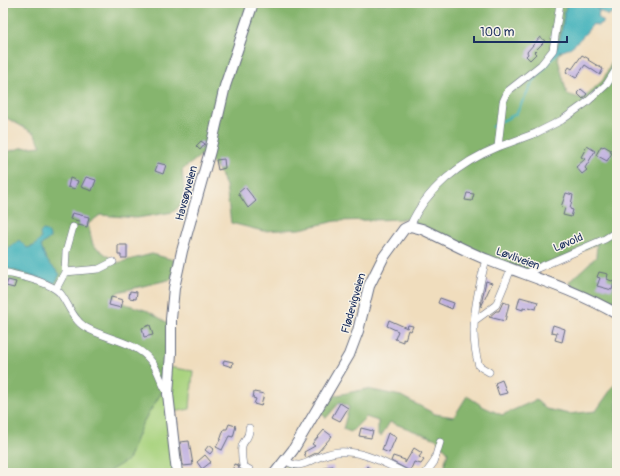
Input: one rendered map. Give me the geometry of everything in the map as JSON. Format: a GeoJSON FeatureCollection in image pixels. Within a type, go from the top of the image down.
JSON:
{"type":"FeatureCollection","features":[{"type":"Feature","properties":{"kind":"main road","name":"Havsøyveien"},"geometry":{"type":"LineString","coordinates":[[177,473],[168,394],[172,303],[178,268],[210,151],[225,86],[254,3]]}},
{"type":"Feature","properties":{"kind":"main road","name":"Løvliveien"},"geometry":{"type":"LineString","coordinates":[[410,226],[422,229],[486,259],[526,273],[590,300],[617,314]]}},
{"type":"Feature","properties":{"kind":"main road","name":"Flødevigveien"},"geometry":{"type":"LineString","coordinates":[[275,473],[285,460],[337,377],[349,355],[358,331],[366,296],[375,271],[399,234],[410,226]]}},
{"type":"Feature","properties":{"kind":"street"},"geometry":{"type":"LineString","coordinates":[[498,147],[502,102],[508,91],[541,65],[553,50],[560,3]]}},
{"type":"Feature","properties":{"kind":"street","name":"Flødevigveien"},"geometry":{"type":"LineString","coordinates":[[410,226],[428,197],[460,167],[480,154],[536,133],[562,120],[586,103],[607,84],[617,68]]}},
{"type":"Feature","properties":{"kind":"street"},"geometry":{"type":"LineString","coordinates":[[56,289],[64,272],[66,252],[73,227]]}},
{"type":"Feature","properties":{"kind":"street","name":"Løvold"},"geometry":{"type":"LineString","coordinates":[[526,273],[605,238],[613,234],[617,229]]}},
{"type":"Feature","properties":{"kind":"street"},"geometry":{"type":"LineString","coordinates":[[486,259],[476,297],[474,321],[476,354],[479,366],[489,372]]}},
{"type":"Feature","properties":{"kind":"street"},"geometry":{"type":"LineString","coordinates":[[64,272],[99,269],[113,262]]}},
{"type":"Feature","properties":{"kind":"street"},"geometry":{"type":"LineString","coordinates":[[474,321],[496,305],[511,269]]}},
{"type":"Feature","properties":{"kind":"street"},"geometry":{"type":"LineString","coordinates":[[3,272],[43,283],[56,289],[84,326],[141,350],[152,362],[162,385],[168,394]]}},
{"type":"Feature","properties":{"kind":"street"},"geometry":{"type":"LineString","coordinates":[[249,428],[248,437],[242,448],[242,459],[243,466],[250,470],[251,473]]}},
{"type":"Feature","properties":{"kind":"street"},"geometry":{"type":"LineString","coordinates":[[426,473],[434,462],[440,442]]}},
{"type":"Feature","properties":{"kind":"street"},"geometry":{"type":"LineString","coordinates":[[285,460],[291,464],[302,465],[328,454],[351,452],[382,461],[405,473]]}},
{"type":"Feature","properties":{"kind":"green space"},"geometry":{"type":"Polygon","coordinates":[[[3,3],[567,3],[560,37],[556,51],[552,57],[554,57],[559,51],[562,52],[558,54],[558,59],[567,94],[583,99],[603,80],[617,52],[617,299],[609,302],[575,288],[569,282],[596,257],[597,244],[528,272],[440,237],[408,219],[336,221],[300,229],[263,231],[231,223],[226,186],[218,169],[203,154],[182,170],[185,201],[173,212],[137,218],[100,215],[88,224],[93,245],[117,263],[152,254],[174,260],[172,279],[118,292],[113,300],[148,311],[168,323],[168,367],[160,395],[142,424],[128,460],[106,473],[3,473],[3,153],[21,148],[41,146],[34,133],[3,116],[3,3]]]}},
{"type":"Feature","properties":{"kind":"green space"},"geometry":{"type":"Polygon","coordinates":[[[168,367],[193,371],[190,409],[168,413],[173,473],[106,473],[128,459],[142,424],[160,395],[168,367]]]}},
{"type":"Feature","properties":{"kind":"green space"},"geometry":{"type":"Polygon","coordinates":[[[617,381],[617,473],[446,473],[445,462],[448,452],[436,439],[390,422],[381,436],[378,435],[378,421],[366,417],[351,432],[343,429],[349,407],[340,402],[326,418],[321,413],[329,398],[367,389],[401,396],[435,414],[454,417],[467,396],[484,407],[502,415],[536,400],[546,409],[569,414],[596,411],[617,381]]]}},
{"type":"Feature","properties":{"kind":"green space"},"geometry":{"type":"Polygon","coordinates":[[[285,466],[288,466],[303,473],[281,473],[285,466]]]}},
{"type":"Feature","properties":{"kind":"water"},"geometry":{"type":"Polygon","coordinates":[[[567,3],[617,3],[617,12],[609,14],[608,16],[596,8],[599,11],[598,17],[604,22],[598,26],[593,24],[573,46],[563,51],[559,51],[554,57],[552,57],[559,43],[567,3]]]}},
{"type":"Feature","properties":{"kind":"water"},"geometry":{"type":"Polygon","coordinates":[[[43,230],[48,232],[50,238],[41,245],[44,254],[48,261],[60,274],[55,283],[3,267],[3,249],[10,248],[19,240],[27,248],[34,246],[41,239],[40,233],[43,230]]]}},
{"type":"Feature","properties":{"kind":"building"},"geometry":{"type":"Polygon","coordinates":[[[540,37],[545,41],[534,52],[536,54],[530,60],[526,56],[528,54],[527,52],[540,37]]]}},
{"type":"Feature","properties":{"kind":"building"},"geometry":{"type":"Polygon","coordinates":[[[582,55],[603,69],[600,75],[585,65],[576,78],[566,72],[569,67],[572,69],[582,55]]]}},
{"type":"Feature","properties":{"kind":"building"},"geometry":{"type":"Polygon","coordinates":[[[581,89],[587,94],[583,99],[577,93],[581,89]]]}},
{"type":"Feature","properties":{"kind":"building"},"geometry":{"type":"Polygon","coordinates":[[[201,141],[205,144],[200,150],[196,146],[201,141]]]}},
{"type":"Feature","properties":{"kind":"building"},"geometry":{"type":"Polygon","coordinates":[[[587,146],[595,151],[585,168],[587,170],[582,174],[576,167],[585,159],[581,157],[587,146]]]}},
{"type":"Feature","properties":{"kind":"building"},"geometry":{"type":"Polygon","coordinates":[[[601,146],[611,150],[610,152],[612,153],[607,161],[596,155],[601,146]]]}},
{"type":"Feature","properties":{"kind":"building"},"geometry":{"type":"Polygon","coordinates":[[[224,159],[225,168],[218,170],[216,160],[224,159]]]}},
{"type":"Feature","properties":{"kind":"building"},"geometry":{"type":"Polygon","coordinates":[[[158,163],[166,165],[163,174],[155,171],[158,163]]]}},
{"type":"Feature","properties":{"kind":"building"},"geometry":{"type":"Polygon","coordinates":[[[86,177],[96,180],[92,191],[81,187],[86,177]]]}},
{"type":"Feature","properties":{"kind":"building"},"geometry":{"type":"Polygon","coordinates":[[[70,178],[78,181],[75,189],[68,187],[70,178]]]}},
{"type":"Feature","properties":{"kind":"building"},"geometry":{"type":"Polygon","coordinates":[[[245,187],[256,201],[248,208],[238,193],[245,187]]]}},
{"type":"Feature","properties":{"kind":"building"},"geometry":{"type":"Polygon","coordinates":[[[467,193],[474,194],[472,201],[465,200],[467,193]]]}},
{"type":"Feature","properties":{"kind":"building"},"geometry":{"type":"Polygon","coordinates":[[[566,193],[573,195],[570,209],[573,210],[571,217],[563,215],[565,208],[561,207],[566,193]]]}},
{"type":"Feature","properties":{"kind":"building"},"geometry":{"type":"Polygon","coordinates":[[[72,213],[89,217],[87,227],[78,225],[79,221],[70,219],[72,213]]]}},
{"type":"Feature","properties":{"kind":"building"},"geometry":{"type":"Polygon","coordinates":[[[118,245],[127,245],[127,258],[121,258],[121,255],[118,255],[118,245]]]}},
{"type":"Feature","properties":{"kind":"building"},"geometry":{"type":"Polygon","coordinates":[[[599,272],[608,274],[607,279],[614,282],[612,290],[597,286],[600,278],[597,277],[599,272]]]}},
{"type":"Feature","properties":{"kind":"building"},"geometry":{"type":"Polygon","coordinates":[[[8,280],[16,282],[14,288],[6,286],[8,280]]]}},
{"type":"Feature","properties":{"kind":"building"},"geometry":{"type":"Polygon","coordinates":[[[486,281],[492,283],[481,307],[482,300],[486,281]]]}},
{"type":"Feature","properties":{"kind":"building"},"geometry":{"type":"Polygon","coordinates":[[[130,291],[137,292],[136,299],[129,298],[130,291]]]}},
{"type":"Feature","properties":{"kind":"building"},"geometry":{"type":"Polygon","coordinates":[[[111,297],[123,300],[121,308],[109,305],[111,297]]]}},
{"type":"Feature","properties":{"kind":"building"},"geometry":{"type":"Polygon","coordinates":[[[520,297],[538,302],[536,309],[529,307],[528,309],[523,308],[523,310],[517,308],[520,297]]]}},
{"type":"Feature","properties":{"kind":"building"},"geometry":{"type":"Polygon","coordinates":[[[440,298],[454,303],[452,309],[438,303],[440,298]]]}},
{"type":"Feature","properties":{"kind":"building"},"geometry":{"type":"Polygon","coordinates":[[[503,302],[509,304],[505,321],[489,317],[496,311],[499,311],[503,302]]]}},
{"type":"Feature","properties":{"kind":"building"},"geometry":{"type":"Polygon","coordinates":[[[389,320],[407,328],[408,325],[413,326],[411,331],[408,330],[403,342],[395,339],[398,331],[387,326],[389,320]]]}},
{"type":"Feature","properties":{"kind":"building"},"geometry":{"type":"Polygon","coordinates":[[[150,325],[153,335],[144,337],[142,328],[150,325]]]}},
{"type":"Feature","properties":{"kind":"building"},"geometry":{"type":"Polygon","coordinates":[[[553,325],[565,329],[562,342],[555,340],[557,333],[551,332],[553,325]]]}},
{"type":"Feature","properties":{"kind":"building"},"geometry":{"type":"Polygon","coordinates":[[[224,360],[233,362],[232,367],[223,364],[224,360]]]}},
{"type":"Feature","properties":{"kind":"building"},"geometry":{"type":"Polygon","coordinates":[[[502,380],[507,393],[499,395],[495,383],[502,380]]]}},
{"type":"Feature","properties":{"kind":"building"},"geometry":{"type":"Polygon","coordinates":[[[254,392],[264,394],[261,406],[254,404],[256,399],[253,398],[254,392]]]}},
{"type":"Feature","properties":{"kind":"building"},"geometry":{"type":"Polygon","coordinates":[[[340,403],[348,408],[340,421],[332,417],[340,403]]]}},
{"type":"Feature","properties":{"kind":"building"},"geometry":{"type":"Polygon","coordinates":[[[229,424],[236,426],[233,437],[229,436],[222,450],[216,447],[224,429],[227,429],[229,424]]]}},
{"type":"Feature","properties":{"kind":"building"},"geometry":{"type":"Polygon","coordinates":[[[361,428],[373,431],[371,438],[359,436],[361,428]]]}},
{"type":"Feature","properties":{"kind":"building"},"geometry":{"type":"Polygon","coordinates":[[[324,430],[332,436],[318,452],[306,458],[304,452],[315,446],[312,444],[324,430]]]}},
{"type":"Feature","properties":{"kind":"building"},"geometry":{"type":"Polygon","coordinates":[[[388,433],[396,437],[389,453],[382,450],[388,433]]]}},
{"type":"Feature","properties":{"kind":"building"},"geometry":{"type":"Polygon","coordinates":[[[189,441],[193,465],[183,466],[180,442],[189,441]]]}},
{"type":"Feature","properties":{"kind":"building"},"geometry":{"type":"Polygon","coordinates":[[[209,445],[214,449],[210,454],[205,450],[209,445]]]}},
{"type":"Feature","properties":{"kind":"building"},"geometry":{"type":"Polygon","coordinates":[[[414,448],[422,453],[419,457],[424,460],[421,464],[414,462],[410,471],[391,461],[393,456],[405,460],[405,463],[414,448]]]}},
{"type":"Feature","properties":{"kind":"building"},"geometry":{"type":"Polygon","coordinates":[[[205,455],[211,462],[202,469],[197,462],[205,455]]]}},
{"type":"Feature","properties":{"kind":"building"},"geometry":{"type":"Polygon","coordinates":[[[234,464],[238,465],[238,473],[232,473],[234,464]]]}},
{"type":"Feature","properties":{"kind":"building"},"geometry":{"type":"Polygon","coordinates":[[[333,466],[334,473],[326,473],[325,467],[333,466]]]}},
{"type":"Feature","properties":{"kind":"building"},"geometry":{"type":"Polygon","coordinates":[[[367,466],[375,473],[361,473],[367,466]]]}},
{"type":"Feature","properties":{"kind":"waterway"},"geometry":{"type":"LineString","coordinates":[[502,121],[516,114],[532,83],[558,52]]}},
{"type":"Feature","properties":{"kind":"waterway"},"geometry":{"type":"LineString","coordinates":[[492,127],[498,123]]}}]}
